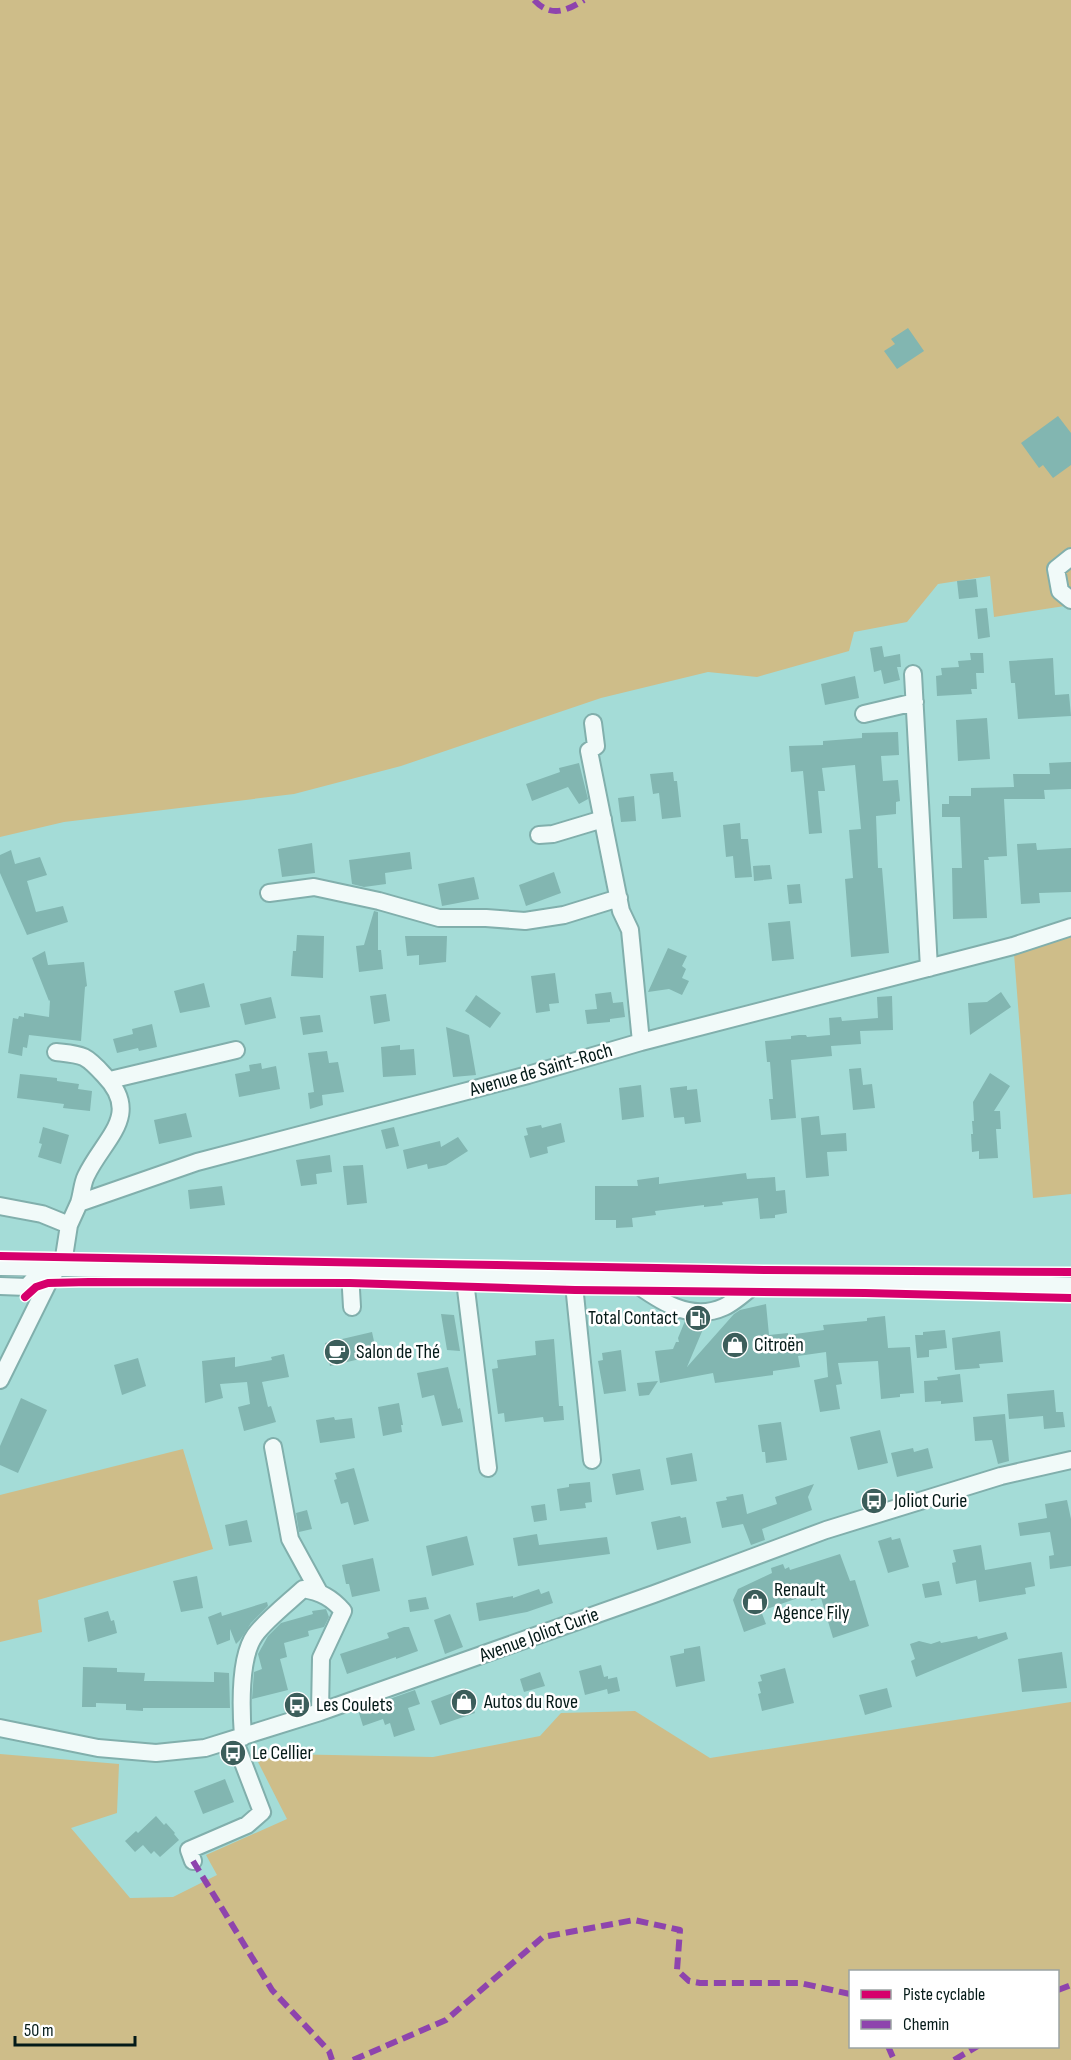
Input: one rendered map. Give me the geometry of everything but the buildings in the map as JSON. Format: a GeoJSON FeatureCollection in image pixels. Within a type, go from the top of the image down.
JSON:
{"type":"FeatureCollection","features":[{"type":"Feature","properties":{"kind":"main road"},"geometry":{"type":"LineString","coordinates":[[0,1265],[936,1281],[1071,1288]]}},
{"type":"Feature","properties":{"kind":"main road"},"geometry":{"type":"LineString","coordinates":[[936,1281],[1071,1278]]}},
{"type":"Feature","properties":{"kind":"street"},"geometry":{"type":"LineString","coordinates":[[1071,557],[1056,569],[1060,591],[1071,600]]}},
{"type":"Feature","properties":{"kind":"street"},"geometry":{"type":"LineString","coordinates":[[913,674],[929,968]]}},
{"type":"Feature","properties":{"kind":"street"},"geometry":{"type":"LineString","coordinates":[[864,714],[915,702]]}},
{"type":"Feature","properties":{"kind":"street"},"geometry":{"type":"LineString","coordinates":[[593,723],[596,746],[589,751],[621,911],[630,930],[641,1042]]}},
{"type":"Feature","properties":{"kind":"street"},"geometry":{"type":"LineString","coordinates":[[539,835],[552,834],[603,819]]}},
{"type":"Feature","properties":{"kind":"street"},"geometry":{"type":"LineString","coordinates":[[269,893],[314,887],[439,918],[525,921],[564,915],[619,898]]}},
{"type":"Feature","properties":{"kind":"street","name":"Avenue de Saint-Roch"},"geometry":{"type":"LineString","coordinates":[[79,1203],[197,1162],[528,1075],[641,1042],[1013,946],[1071,927]]}},
{"type":"Feature","properties":{"kind":"street"},"geometry":{"type":"LineString","coordinates":[[110,1080],[236,1050]]}},
{"type":"Feature","properties":{"kind":"street"},"geometry":{"type":"LineString","coordinates":[[0,1286],[27,1287],[64,1257],[69,1225],[79,1203],[84,1179],[118,1124],[122,1112],[122,1100],[110,1080],[83,1055],[56,1052]]}},
{"type":"Feature","properties":{"kind":"street"},"geometry":{"type":"LineString","coordinates":[[0,1206],[42,1214],[69,1225]]}},
{"type":"Feature","properties":{"kind":"street"},"geometry":{"type":"LineString","coordinates":[[0,1380],[48,1283],[52,1267]]}},
{"type":"Feature","properties":{"kind":"street"},"geometry":{"type":"LineString","coordinates":[[350,1272],[352,1307]]}},
{"type":"Feature","properties":{"kind":"street"},"geometry":{"type":"LineString","coordinates":[[464,1274],[488,1468]]}},
{"type":"Feature","properties":{"kind":"street"},"geometry":{"type":"LineString","coordinates":[[573,1275],[592,1461]]}},
{"type":"Feature","properties":{"kind":"street"},"geometry":{"type":"LineString","coordinates":[[625,1276],[664,1303],[699,1313],[724,1307],[762,1278]]}},
{"type":"Feature","properties":{"kind":"street"},"geometry":{"type":"LineString","coordinates":[[273,1447],[290,1539],[319,1592]]}},
{"type":"Feature","properties":{"kind":"street","name":"Avenue Joliot Curie"},"geometry":{"type":"LineString","coordinates":[[0,1728],[98,1748],[156,1753],[205,1748],[320,1712],[654,1594],[826,1530],[1000,1476],[1071,1460]]}},
{"type":"Feature","properties":{"kind":"street"},"geometry":{"type":"LineString","coordinates":[[193,1862],[189,1850],[248,1825],[262,1812],[239,1738],[244,1664],[254,1636],[303,1589],[319,1592],[334,1601],[344,1611],[321,1658],[320,1712]]}},
{"type":"Feature","properties":{"kind":"shaded area"},"geometry":{"type":"Polygon","coordinates":[[[0,0],[1071,0],[1071,605],[994,617],[990,576],[938,584],[907,622],[854,632],[849,651],[757,677],[708,672],[601,698],[401,766],[294,794],[64,822],[0,837],[0,0]]]}},
{"type":"Feature","properties":{"kind":"shaded area"},"geometry":{"type":"Polygon","coordinates":[[[1071,918],[1071,1194],[1033,1198],[1013,941],[1071,918]]]}},
{"type":"Feature","properties":{"kind":"shaded area"},"geometry":{"type":"Polygon","coordinates":[[[183,1449],[213,1549],[38,1600],[42,1632],[0,1642],[0,1495],[183,1449]]]}},
{"type":"Feature","properties":{"kind":"shaded area"},"geometry":{"type":"Polygon","coordinates":[[[1071,1702],[1071,2060],[0,2060],[0,1754],[119,1764],[117,1813],[71,1828],[130,1898],[173,1897],[217,1875],[206,1855],[287,1819],[258,1762],[281,1754],[433,1757],[540,1736],[561,1713],[635,1711],[710,1758],[1071,1702]]]}},
{"type":"Feature","properties":{"kind":"marked path"},"geometry":{"type":"LineString","coordinates":[[534,0],[540,6],[553,11],[565,10],[584,0]]}},
{"type":"Feature","properties":{"kind":"marked path"},"geometry":{"type":"LineString","coordinates":[[193,1861],[272,1990],[329,2051],[332,2060]]}},
{"type":"Feature","properties":{"kind":"marked path"},"geometry":{"type":"LineString","coordinates":[[353,2060],[446,2020],[543,1937],[634,1920],[680,1930],[677,1970],[689,1981],[700,1983],[800,1983],[849,1994]]}},
{"type":"Feature","properties":{"kind":"marked path"},"geometry":{"type":"LineString","coordinates":[[1059,1990],[1071,1985]]}},
{"type":"Feature","properties":{"kind":"marked path"},"geometry":{"type":"LineString","coordinates":[[889,2048],[894,2060]]}},
{"type":"Feature","properties":{"kind":"marked path"},"geometry":{"type":"LineString","coordinates":[[954,2060],[975,2048]]}},
{"type":"Feature","properties":{"kind":"cycle path"},"geometry":{"type":"LineString","coordinates":[[0,1256],[767,1270],[1071,1272]]}},
{"type":"Feature","properties":{"kind":"cycle path"},"geometry":{"type":"LineString","coordinates":[[25,1297],[36,1287],[48,1283],[89,1282],[350,1283],[575,1290],[1071,1298]]}},
{"type":"Feature","properties":{"kind":"place","name":"Total Contact"},"geometry":{"type":"Point","coordinates":[698,1318]}},
{"type":"Feature","properties":{"kind":"place","name":"Citroën"},"geometry":{"type":"Point","coordinates":[735,1345]}},
{"type":"Feature","properties":{"kind":"place","name":"Salon de Thé"},"geometry":{"type":"Point","coordinates":[337,1352]}},
{"type":"Feature","properties":{"kind":"place","name":"Joliot Curie"},"geometry":{"type":"Point","coordinates":[874,1501]}},
{"type":"Feature","properties":{"kind":"place","name":"Renault Agence Fily"},"geometry":{"type":"Point","coordinates":[755,1602]}},
{"type":"Feature","properties":{"kind":"place","name":"Autos du Rove"},"geometry":{"type":"Point","coordinates":[464,1702]}},
{"type":"Feature","properties":{"kind":"place","name":"Les Coulets"},"geometry":{"type":"Point","coordinates":[297,1705]}},
{"type":"Feature","properties":{"kind":"place","name":"Le Cellier"},"geometry":{"type":"Point","coordinates":[233,1753]}}]}
